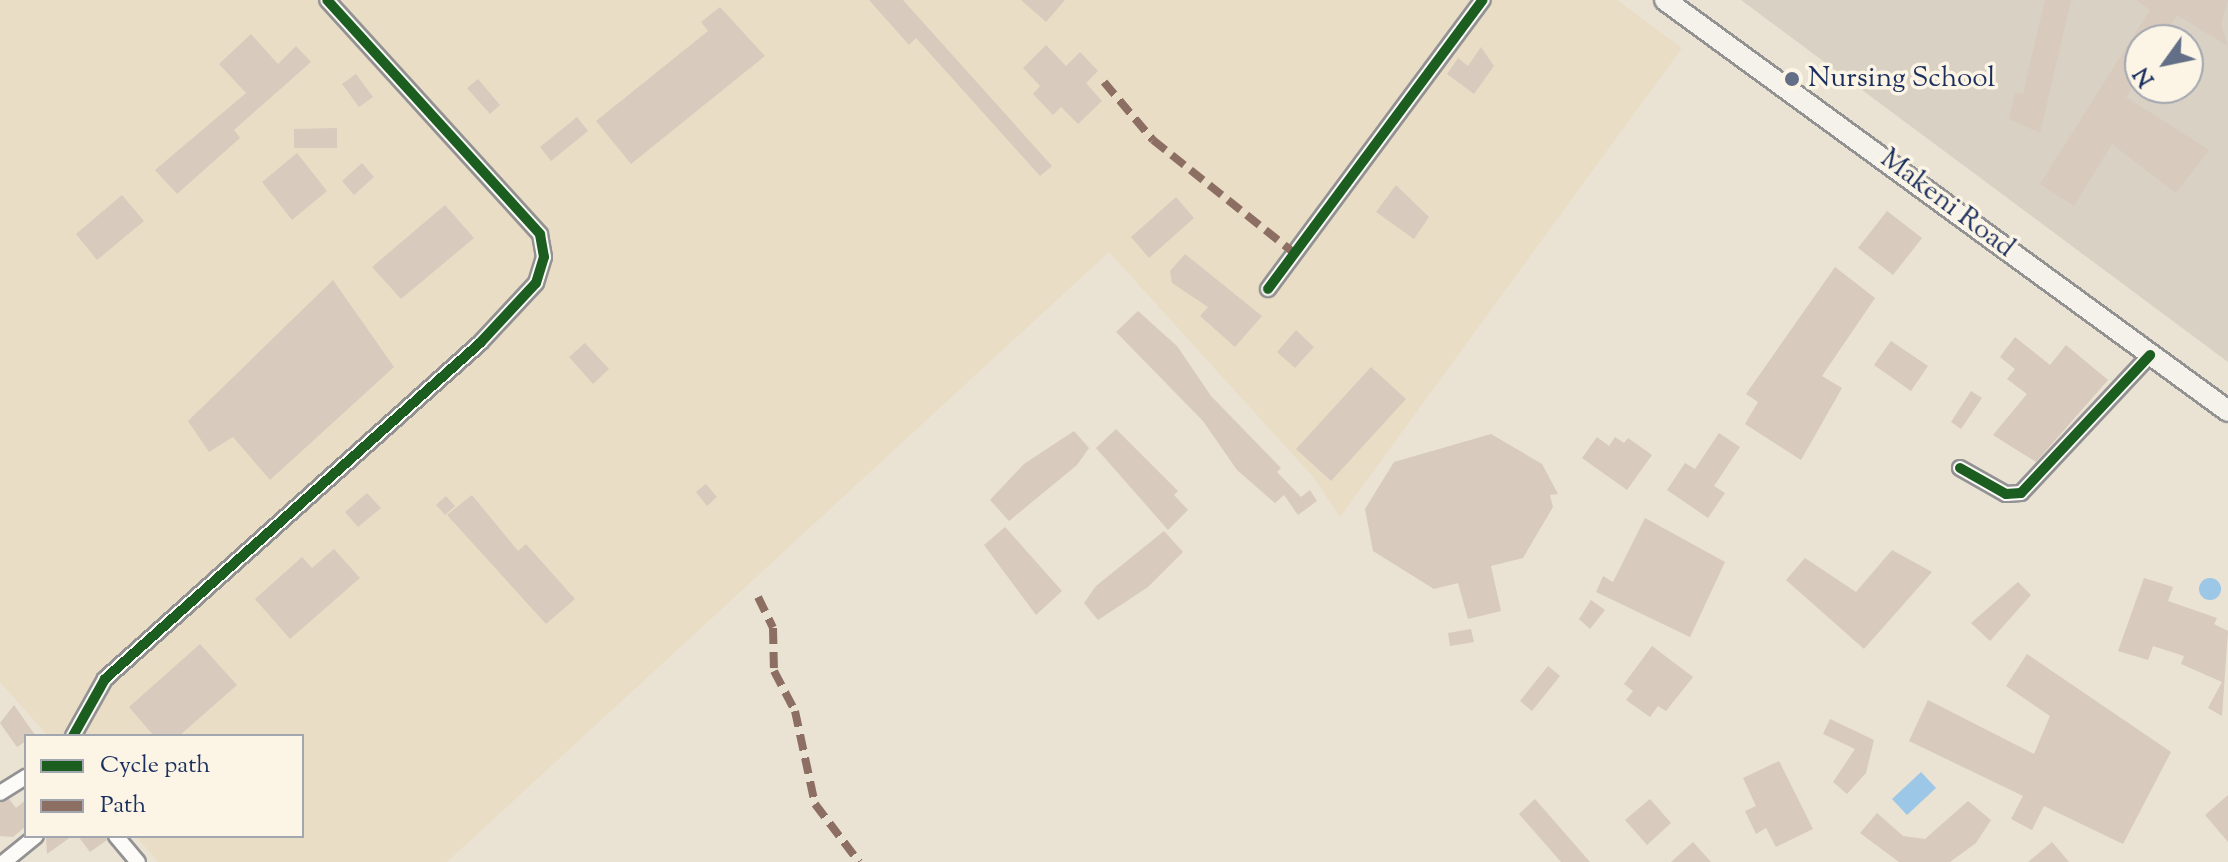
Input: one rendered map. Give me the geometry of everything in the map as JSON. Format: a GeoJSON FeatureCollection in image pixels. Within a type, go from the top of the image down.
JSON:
{"type":"FeatureCollection","features":[{"type":"Feature","properties":{"kind":"main road","name":"Makeni Road"},"geometry":{"type":"LineString","coordinates":[[1665,0],[2228,411]]}},
{"type":"Feature","properties":{"kind":"street"},"geometry":{"type":"LineString","coordinates":[[74,734],[105,679],[480,343],[536,283],[544,257],[540,234],[327,0]]}},
{"type":"Feature","properties":{"kind":"street"},"geometry":{"type":"LineString","coordinates":[[1268,289],[1483,0]]}},
{"type":"Feature","properties":{"kind":"street"},"geometry":{"type":"LineString","coordinates":[[1960,468],[2006,494],[2021,493],[2150,355]]}},
{"type":"Feature","properties":{"kind":"street"},"geometry":{"type":"LineString","coordinates":[[0,793],[24,778]]}},
{"type":"Feature","properties":{"kind":"street"},"geometry":{"type":"LineString","coordinates":[[4,862],[34,838]]}},
{"type":"Feature","properties":{"kind":"street"},"geometry":{"type":"LineString","coordinates":[[118,838],[138,862]]}},
{"type":"Feature","properties":{"kind":"shaded area"},"geometry":{"type":"Polygon","coordinates":[[[0,0],[1617,0],[1682,48],[1340,517],[1314,478],[1109,252],[447,862],[158,862],[138,838],[304,838],[304,734],[46,734],[0,682],[0,0]]]}},
{"type":"Feature","properties":{"kind":"shaded area"},"geometry":{"type":"Polygon","coordinates":[[[1741,0],[2228,0],[2228,362],[1741,0]]]}},
{"type":"Feature","properties":{"kind":"water"},"geometry":{"type":"Polygon","coordinates":[[[2210,578],[2218,581],[2221,589],[2218,597],[2210,600],[2202,597],[2199,589],[2202,581],[2210,578]]]}},
{"type":"Feature","properties":{"kind":"water"},"geometry":{"type":"Polygon","coordinates":[[[1921,772],[1936,788],[1907,815],[1892,799],[1921,772]]]}},
{"type":"Feature","properties":{"kind":"building"},"geometry":{"type":"Polygon","coordinates":[[[869,0],[903,0],[1052,166],[1040,176],[916,38],[909,45],[869,0]]]}},
{"type":"Feature","properties":{"kind":"building"},"geometry":{"type":"Polygon","coordinates":[[[1021,0],[1065,0],[1046,22],[1021,0]]]}},
{"type":"Feature","properties":{"kind":"building"},"geometry":{"type":"Polygon","coordinates":[[[2045,0],[2071,0],[2040,133],[2009,119],[2015,92],[2023,94],[2045,0]]]}},
{"type":"Feature","properties":{"kind":"building"},"geometry":{"type":"Polygon","coordinates":[[[2136,0],[2228,0],[2221,24],[2228,46],[2204,31],[2204,24],[2192,24],[2177,15],[2171,24],[2141,24],[2150,10],[2136,0]]]}},
{"type":"Feature","properties":{"kind":"building"},"geometry":{"type":"Polygon","coordinates":[[[720,7],[765,56],[631,164],[596,121],[708,31],[701,22],[720,7]]]}},
{"type":"Feature","properties":{"kind":"building"},"geometry":{"type":"Polygon","coordinates":[[[251,34],[278,64],[296,46],[311,62],[234,130],[240,138],[177,194],[155,170],[246,93],[219,64],[251,34]]]}},
{"type":"Feature","properties":{"kind":"building"},"geometry":{"type":"Polygon","coordinates":[[[1046,45],[1066,66],[1080,52],[1098,71],[1086,83],[1102,101],[1078,124],[1061,107],[1053,115],[1033,94],[1040,86],[1023,68],[1046,45]]]}},
{"type":"Feature","properties":{"kind":"building"},"geometry":{"type":"Polygon","coordinates":[[[1481,47],[1494,66],[1474,94],[1447,74],[1458,58],[1468,66],[1481,47]]]}},
{"type":"Feature","properties":{"kind":"building"},"geometry":{"type":"Polygon","coordinates":[[[2124,51],[2124,104],[2137,104],[2209,150],[2176,193],[2112,144],[2074,206],[2040,184],[2124,51]]]}},
{"type":"Feature","properties":{"kind":"building"},"geometry":{"type":"Polygon","coordinates":[[[356,74],[373,97],[359,107],[342,84],[356,74]]]}},
{"type":"Feature","properties":{"kind":"building"},"geometry":{"type":"Polygon","coordinates":[[[478,79],[500,105],[490,114],[467,88],[478,79]]]}},
{"type":"Feature","properties":{"kind":"building"},"geometry":{"type":"Polygon","coordinates":[[[577,117],[588,131],[551,161],[540,147],[577,117]]]}},
{"type":"Feature","properties":{"kind":"building"},"geometry":{"type":"Polygon","coordinates":[[[337,128],[337,148],[294,148],[294,129],[337,128]]]}},
{"type":"Feature","properties":{"kind":"building"},"geometry":{"type":"Polygon","coordinates":[[[297,153],[327,191],[292,220],[262,182],[297,153]]]}},
{"type":"Feature","properties":{"kind":"building"},"geometry":{"type":"Polygon","coordinates":[[[362,163],[374,177],[354,195],[342,181],[362,163]]]}},
{"type":"Feature","properties":{"kind":"building"},"geometry":{"type":"Polygon","coordinates":[[[1396,185],[1429,217],[1414,239],[1376,212],[1396,185]]]}},
{"type":"Feature","properties":{"kind":"building"},"geometry":{"type":"Polygon","coordinates":[[[122,195],[144,221],[97,260],[76,234],[122,195]]]}},
{"type":"Feature","properties":{"kind":"building"},"geometry":{"type":"Polygon","coordinates":[[[1176,197],[1194,218],[1149,258],[1131,237],[1176,197]]]}},
{"type":"Feature","properties":{"kind":"building"},"geometry":{"type":"Polygon","coordinates":[[[445,205],[474,238],[401,299],[372,267],[445,205]]]}},
{"type":"Feature","properties":{"kind":"building"},"geometry":{"type":"Polygon","coordinates":[[[1887,211],[1922,238],[1893,275],[1858,248],[1887,211]]]}},
{"type":"Feature","properties":{"kind":"building"},"geometry":{"type":"Polygon","coordinates":[[[1185,254],[1262,316],[1235,347],[1200,316],[1208,307],[1172,283],[1170,271],[1185,254]]]}},
{"type":"Feature","properties":{"kind":"building"},"geometry":{"type":"Polygon","coordinates":[[[1835,267],[1875,298],[1822,376],[1842,388],[1801,460],[1745,424],[1758,402],[1746,394],[1835,267]]]}},
{"type":"Feature","properties":{"kind":"building"},"geometry":{"type":"Polygon","coordinates":[[[333,280],[394,367],[270,480],[233,437],[209,452],[188,421],[333,280]]]}},
{"type":"Feature","properties":{"kind":"building"},"geometry":{"type":"Polygon","coordinates":[[[1138,311],[1177,346],[1211,396],[1281,468],[1277,472],[1301,497],[1310,490],[1317,501],[1298,515],[1284,495],[1275,503],[1237,470],[1203,421],[1116,332],[1138,311]]]}},
{"type":"Feature","properties":{"kind":"building"},"geometry":{"type":"Polygon","coordinates":[[[1296,330],[1314,347],[1295,368],[1277,352],[1296,330]]]}},
{"type":"Feature","properties":{"kind":"building"},"geometry":{"type":"Polygon","coordinates":[[[2015,337],[2050,365],[2066,345],[2108,380],[2036,462],[1993,435],[2027,394],[2007,379],[2015,369],[2000,357],[2015,337]]]}},
{"type":"Feature","properties":{"kind":"building"},"geometry":{"type":"Polygon","coordinates":[[[1891,341],[1928,366],[1911,391],[1874,365],[1891,341]]]}},
{"type":"Feature","properties":{"kind":"building"},"geometry":{"type":"Polygon","coordinates":[[[585,343],[609,369],[593,384],[569,357],[585,343]]]}},
{"type":"Feature","properties":{"kind":"building"},"geometry":{"type":"Polygon","coordinates":[[[1371,367],[1406,399],[1331,481],[1296,449],[1371,367]]]}},
{"type":"Feature","properties":{"kind":"building"},"geometry":{"type":"Polygon","coordinates":[[[1971,391],[1982,398],[1961,429],[1951,422],[1971,391]]]}},
{"type":"Feature","properties":{"kind":"building"},"geometry":{"type":"Polygon","coordinates":[[[1116,429],[1178,491],[1174,495],[1188,510],[1168,530],[1096,448],[1116,429]]]}},
{"type":"Feature","properties":{"kind":"building"},"geometry":{"type":"Polygon","coordinates":[[[1074,431],[1089,448],[1077,465],[1009,521],[990,500],[1024,464],[1074,431]]]}},
{"type":"Feature","properties":{"kind":"building"},"geometry":{"type":"Polygon","coordinates":[[[1719,433],[1740,447],[1714,486],[1725,493],[1708,518],[1667,490],[1685,463],[1695,469],[1719,433]]]}},
{"type":"Feature","properties":{"kind":"building"},"geometry":{"type":"Polygon","coordinates":[[[1491,434],[1542,464],[1558,494],[1550,495],[1553,507],[1523,558],[1491,566],[1501,611],[1468,619],[1458,583],[1434,589],[1373,551],[1365,509],[1394,462],[1491,434]]]}},
{"type":"Feature","properties":{"kind":"building"},"geometry":{"type":"Polygon","coordinates":[[[1597,437],[1609,446],[1615,437],[1624,443],[1628,438],[1652,455],[1627,490],[1582,458],[1597,437]]]}},
{"type":"Feature","properties":{"kind":"building"},"geometry":{"type":"Polygon","coordinates":[[[706,484],[717,497],[707,506],[696,492],[706,484]]]}},
{"type":"Feature","properties":{"kind":"building"},"geometry":{"type":"Polygon","coordinates":[[[367,493],[381,508],[358,527],[345,512],[367,493]]]}},
{"type":"Feature","properties":{"kind":"building"},"geometry":{"type":"Polygon","coordinates":[[[472,495],[518,551],[526,544],[575,599],[546,624],[447,515],[472,495]]]}},
{"type":"Feature","properties":{"kind":"building"},"geometry":{"type":"Polygon","coordinates":[[[446,496],[455,506],[445,515],[436,505],[446,496]]]}},
{"type":"Feature","properties":{"kind":"building"},"geometry":{"type":"Polygon","coordinates":[[[1645,518],[1725,562],[1690,637],[1596,592],[1603,576],[1613,582],[1645,518]]]}},
{"type":"Feature","properties":{"kind":"building"},"geometry":{"type":"Polygon","coordinates":[[[1005,527],[1062,591],[1036,615],[984,545],[1005,527]]]}},
{"type":"Feature","properties":{"kind":"building"},"geometry":{"type":"Polygon","coordinates":[[[1164,531],[1183,552],[1148,587],[1098,620],[1084,603],[1096,586],[1164,531]]]}},
{"type":"Feature","properties":{"kind":"building"},"geometry":{"type":"Polygon","coordinates":[[[334,549],[360,578],[290,639],[255,599],[302,557],[312,568],[334,549]]]}},
{"type":"Feature","properties":{"kind":"building"},"geometry":{"type":"Polygon","coordinates":[[[1892,550],[1932,572],[1864,649],[1786,580],[1805,558],[1856,592],[1892,550]]]}},
{"type":"Feature","properties":{"kind":"building"},"geometry":{"type":"Polygon","coordinates":[[[2144,578],[2173,587],[2168,601],[2217,618],[2214,624],[2228,631],[2222,716],[2208,708],[2222,682],[2181,664],[2184,656],[2153,646],[2148,660],[2118,651],[2144,578]]]}},
{"type":"Feature","properties":{"kind":"building"},"geometry":{"type":"Polygon","coordinates":[[[2018,582],[2031,595],[1990,641],[1971,623],[2018,582]]]}},
{"type":"Feature","properties":{"kind":"building"},"geometry":{"type":"Polygon","coordinates":[[[1591,600],[1605,610],[1590,629],[1579,619],[1591,600]]]}},
{"type":"Feature","properties":{"kind":"building"},"geometry":{"type":"Polygon","coordinates":[[[1471,629],[1474,642],[1450,646],[1448,633],[1471,629]]]}},
{"type":"Feature","properties":{"kind":"building"},"geometry":{"type":"Polygon","coordinates":[[[200,644],[237,685],[181,734],[152,734],[129,707],[200,644]]]}},
{"type":"Feature","properties":{"kind":"building"},"geometry":{"type":"Polygon","coordinates":[[[1652,646],[1693,677],[1666,711],[1658,706],[1650,717],[1626,700],[1633,691],[1624,684],[1652,646]]]}},
{"type":"Feature","properties":{"kind":"building"},"geometry":{"type":"Polygon","coordinates":[[[2027,654],[2171,752],[2123,844],[2044,806],[2032,830],[2011,819],[2023,796],[1909,741],[1928,700],[2034,754],[2050,716],[2006,686],[2027,654]]]}},
{"type":"Feature","properties":{"kind":"building"},"geometry":{"type":"Polygon","coordinates":[[[1548,666],[1560,676],[1532,711],[1520,701],[1548,666]]]}},
{"type":"Feature","properties":{"kind":"building"},"geometry":{"type":"Polygon","coordinates":[[[14,705],[34,734],[24,734],[24,742],[17,747],[0,723],[14,705]]]}},
{"type":"Feature","properties":{"kind":"building"},"geometry":{"type":"Polygon","coordinates":[[[1830,719],[1874,740],[1866,773],[1847,794],[1833,782],[1855,749],[1823,734],[1830,719]]]}},
{"type":"Feature","properties":{"kind":"building"},"geometry":{"type":"Polygon","coordinates":[[[1779,761],[1813,829],[1776,847],[1766,828],[1756,834],[1745,811],[1756,806],[1743,778],[1779,761]]]}},
{"type":"Feature","properties":{"kind":"building"},"geometry":{"type":"Polygon","coordinates":[[[2228,795],[2228,842],[2205,815],[2228,795]]]}},
{"type":"Feature","properties":{"kind":"building"},"geometry":{"type":"Polygon","coordinates":[[[9,799],[16,808],[24,802],[24,828],[13,837],[0,836],[0,803],[9,799]]]}},
{"type":"Feature","properties":{"kind":"building"},"geometry":{"type":"Polygon","coordinates":[[[1535,799],[1590,862],[1561,862],[1519,814],[1535,799]]]}},
{"type":"Feature","properties":{"kind":"building"},"geometry":{"type":"Polygon","coordinates":[[[1650,799],[1671,823],[1647,845],[1625,820],[1650,799]]]}},
{"type":"Feature","properties":{"kind":"building"},"geometry":{"type":"Polygon","coordinates":[[[1968,801],[1991,820],[1976,843],[1950,862],[1899,862],[1860,833],[1877,813],[1903,836],[1925,839],[1968,801]]]}},
{"type":"Feature","properties":{"kind":"building"},"geometry":{"type":"Polygon","coordinates":[[[46,838],[69,838],[47,854],[46,838]]]}},
{"type":"Feature","properties":{"kind":"building"},"geometry":{"type":"Polygon","coordinates":[[[80,838],[106,838],[107,840],[90,852],[80,838]]]}},
{"type":"Feature","properties":{"kind":"building"},"geometry":{"type":"Polygon","coordinates":[[[1693,842],[1711,862],[1671,862],[1693,842]]]}},
{"type":"Feature","properties":{"kind":"building"},"geometry":{"type":"Polygon","coordinates":[[[2052,842],[2069,862],[2028,862],[2052,842]]]}},
{"type":"Feature","properties":{"kind":"marked path"},"geometry":{"type":"LineString","coordinates":[[1104,82],[1153,140],[1294,253]]}},
{"type":"Feature","properties":{"kind":"marked path"},"geometry":{"type":"LineString","coordinates":[[758,597],[773,628],[774,671],[795,711],[815,804],[859,862]]}},
{"type":"Feature","properties":{"kind":"cycle path"},"geometry":{"type":"LineString","coordinates":[[74,734],[105,679],[480,343],[536,283],[544,257],[540,234],[327,0]]}},
{"type":"Feature","properties":{"kind":"cycle path"},"geometry":{"type":"LineString","coordinates":[[1268,289],[1483,0]]}},
{"type":"Feature","properties":{"kind":"cycle path"},"geometry":{"type":"LineString","coordinates":[[1960,468],[2006,494],[2021,493],[2150,355]]}},
{"type":"Feature","properties":{"kind":"place","name":"Nursing School"},"geometry":{"type":"Point","coordinates":[1792,79]}}]}
